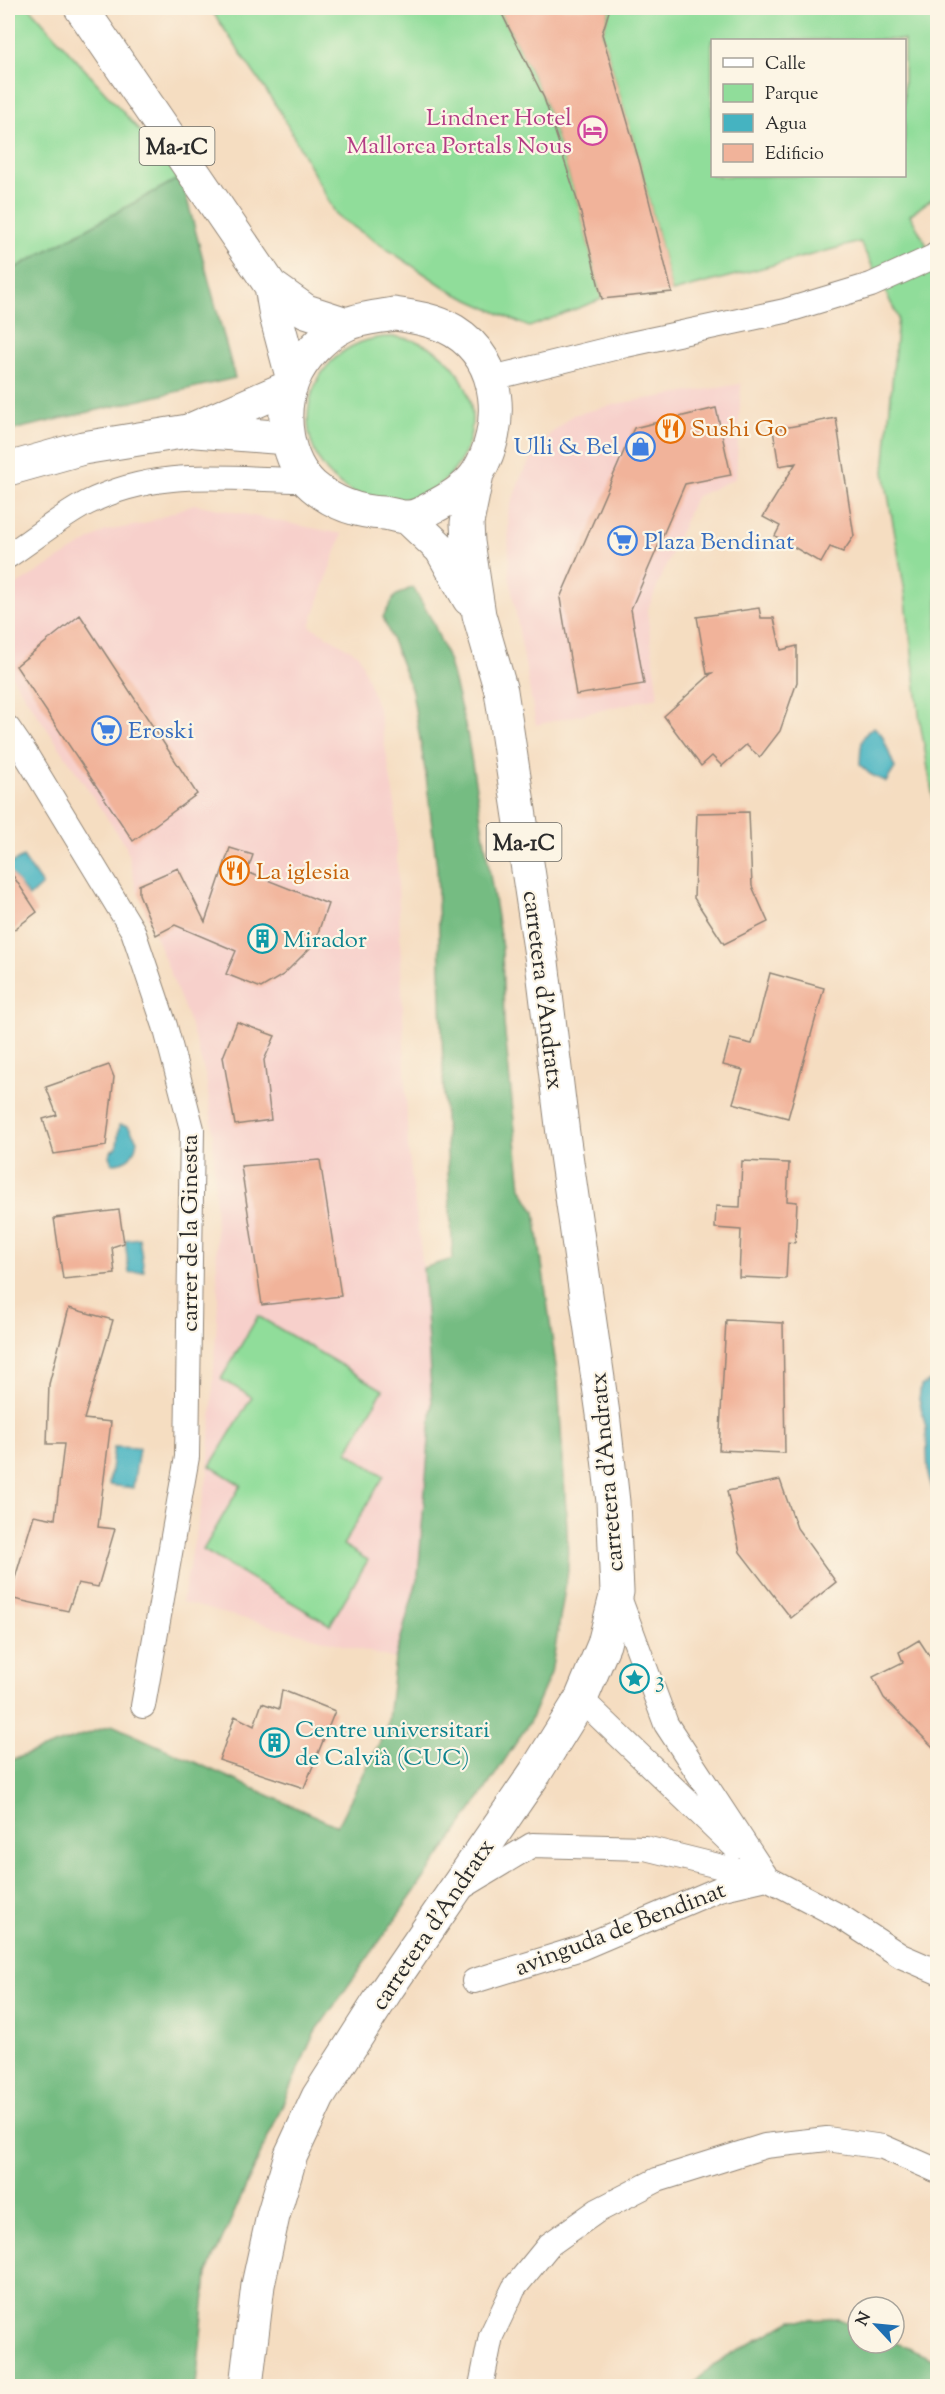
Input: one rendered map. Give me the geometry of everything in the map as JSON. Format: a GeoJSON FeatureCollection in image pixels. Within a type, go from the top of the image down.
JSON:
{"type":"FeatureCollection","features":[{"type":"Feature","properties":{"kind":"main road","name":"Ma-1C"},"geometry":{"type":"LineString","coordinates":[[81,8],[271,286],[306,310],[346,324]]}},
{"type":"Feature","properties":{"kind":"main road","name":"Ma-1C"},"geometry":{"type":"LineString","coordinates":[[271,286],[292,383]]}},
{"type":"Feature","properties":{"kind":"main road","name":"Ma-1C"},"geometry":{"type":"LineString","coordinates":[[394,314],[427,319],[455,332],[480,355],[492,378],[496,412],[489,446],[477,474],[451,497],[408,518],[364,512],[338,502],[307,480],[293,455],[287,438],[287,407],[292,383],[314,350],[325,338],[346,324],[394,314]]}},
{"type":"Feature","properties":{"kind":"main road"},"geometry":{"type":"LineString","coordinates":[[188,431],[292,383]]}},
{"type":"Feature","properties":{"kind":"main road"},"geometry":{"type":"LineString","coordinates":[[8,469],[83,448],[188,431],[287,438]]}},
{"type":"Feature","properties":{"kind":"main road","name":"carretera d'Andratx"},"geometry":{"type":"LineString","coordinates":[[246,2386],[258,2285],[273,2216],[291,2155],[318,2097],[387,1989],[535,1773],[581,1699],[604,1644],[617,1592],[613,1502],[604,1425],[562,1134],[542,962],[501,691],[479,615],[467,523],[477,474]]}},
{"type":"Feature","properties":{"kind":"main road","name":"carretera d'Andratx"},"geometry":{"type":"LineString","coordinates":[[408,518],[441,549],[479,615]]}},
{"type":"Feature","properties":{"kind":"street"},"geometry":{"type":"LineString","coordinates":[[492,378],[626,345],[785,311],[871,285],[936,255]]}},
{"type":"Feature","properties":{"kind":"street"},"geometry":{"type":"LineString","coordinates":[[8,556],[85,504],[111,492],[153,480],[204,476],[307,480]]}},
{"type":"Feature","properties":{"kind":"street","name":"carrer de la Ginesta"},"geometry":{"type":"LineString","coordinates":[[8,728],[133,931],[165,1026],[192,1129],[187,1457],[143,1706]]}},
{"type":"Feature","properties":{"kind":"street","name":"avinguda de Bendinat"},"geometry":{"type":"LineString","coordinates":[[617,1592],[666,1724],[768,1878]]}},
{"type":"Feature","properties":{"kind":"street","name":"avinguda de Bendinat"},"geometry":{"type":"LineString","coordinates":[[581,1699],[768,1878]]}},
{"type":"Feature","properties":{"kind":"street","name":"avinguda de Bendinat"},"geometry":{"type":"LineString","coordinates":[[451,1894],[532,1845],[645,1848],[768,1878],[841,1917],[901,1956],[938,1972]]}},
{"type":"Feature","properties":{"kind":"street","name":"avinguda de Bendinat"},"geometry":{"type":"LineString","coordinates":[[474,1981],[581,1948],[719,1889],[768,1878]]}},
{"type":"Feature","properties":{"kind":"street"},"geometry":{"type":"LineString","coordinates":[[482,2386],[491,2336],[513,2288],[549,2245],[597,2211],[657,2180],[765,2146],[827,2139],[883,2146],[938,2171]]}},
{"type":"Feature","properties":{"kind":"shaded area"},"geometry":{"type":"Polygon","coordinates":[[[741,384],[736,478],[695,497],[647,611],[658,697],[536,725],[509,575],[508,512],[522,474],[542,441],[573,415],[621,403],[741,384]]]}},
{"type":"Feature","properties":{"kind":"shaded area","name":"Mirador"},"geometry":{"type":"Polygon","coordinates":[[[194,504],[342,534],[310,626],[359,655],[379,711],[395,804],[408,1147],[423,1268],[432,1403],[418,1577],[395,1659],[182,1602],[208,1473],[218,1300],[213,1134],[206,1077],[190,1023],[136,887],[126,846],[8,671],[8,590],[105,531],[144,524],[194,504]]]}},
{"type":"Feature","properties":{"kind":"green space"},"geometry":{"type":"Polygon","coordinates":[[[8,8],[30,8],[181,177],[8,272],[8,8]]]}},
{"type":"Feature","properties":{"kind":"green space"},"geometry":{"type":"Polygon","coordinates":[[[210,8],[499,8],[544,98],[579,206],[602,299],[529,327],[452,292],[337,216],[279,110],[210,8]]]}},
{"type":"Feature","properties":{"kind":"green space"},"geometry":{"type":"Polygon","coordinates":[[[610,8],[937,8],[937,195],[910,215],[938,266],[937,821],[920,722],[905,592],[884,472],[898,317],[860,242],[672,292],[640,164],[602,34],[610,8]]]}},
{"type":"Feature","properties":{"kind":"green space"},"geometry":{"type":"Polygon","coordinates":[[[181,177],[235,378],[8,431],[8,272],[181,177]]]}},
{"type":"Feature","properties":{"kind":"green space"},"geometry":{"type":"Polygon","coordinates":[[[390,337],[406,338],[421,343],[448,361],[466,388],[471,403],[471,435],[466,450],[448,477],[421,495],[406,500],[390,501],[374,500],[359,495],[332,477],[314,450],[309,435],[308,419],[309,403],[314,388],[332,361],[359,343],[374,338],[390,337]]]}},
{"type":"Feature","properties":{"kind":"green space"},"geometry":{"type":"Polygon","coordinates":[[[413,587],[433,622],[449,662],[467,733],[502,948],[504,1024],[521,1188],[535,1212],[558,1381],[568,1570],[551,1673],[529,1723],[468,1816],[314,2034],[207,2274],[196,2386],[8,2386],[8,1761],[112,1725],[337,1826],[387,1728],[395,1659],[418,1577],[432,1403],[423,1268],[453,1259],[444,1100],[437,868],[426,776],[412,691],[383,617],[395,596],[413,587]]]}},
{"type":"Feature","properties":{"kind":"green space"},"geometry":{"type":"Polygon","coordinates":[[[258,1316],[383,1390],[347,1452],[384,1476],[343,1545],[368,1560],[330,1625],[203,1550],[241,1485],[210,1466],[252,1397],[221,1379],[258,1316]]]}},
{"type":"Feature","properties":{"kind":"green space"},"geometry":{"type":"Polygon","coordinates":[[[839,2319],[846,2322],[846,2355],[906,2355],[906,2347],[937,2361],[937,2386],[691,2386],[713,2365],[792,2320],[839,2319]]]}},
{"type":"Feature","properties":{"kind":"water"},"geometry":{"type":"Polygon","coordinates":[[[874,727],[882,735],[895,768],[886,782],[870,774],[860,765],[863,739],[874,727]]]}},
{"type":"Feature","properties":{"kind":"water"},"geometry":{"type":"Polygon","coordinates":[[[23,857],[42,885],[29,897],[12,875],[8,878],[8,865],[23,857]]]}},
{"type":"Feature","properties":{"kind":"water"},"geometry":{"type":"Polygon","coordinates":[[[119,1125],[128,1126],[137,1140],[130,1157],[122,1162],[112,1163],[109,1156],[117,1147],[119,1125]]]}},
{"type":"Feature","properties":{"kind":"water"},"geometry":{"type":"Polygon","coordinates":[[[139,1238],[144,1271],[129,1273],[125,1240],[139,1238]]]}},
{"type":"Feature","properties":{"kind":"water"},"geometry":{"type":"Polygon","coordinates":[[[937,1377],[937,1503],[928,1475],[926,1428],[919,1399],[921,1386],[937,1377]]]}},
{"type":"Feature","properties":{"kind":"water"},"geometry":{"type":"Polygon","coordinates":[[[114,1447],[139,1448],[133,1488],[109,1485],[114,1447]]]}},
{"type":"Feature","properties":{"kind":"building","name":"Lindner Hotel Mallorca Portals Nous"},"geometry":{"type":"Polygon","coordinates":[[[499,8],[610,8],[602,34],[640,164],[672,292],[602,299],[579,206],[544,98],[499,8]]]}},
{"type":"Feature","properties":{"kind":"building","name":"Plaza Bendinat"},"geometry":{"type":"Polygon","coordinates":[[[716,408],[731,475],[685,484],[631,609],[644,684],[576,695],[560,598],[634,428],[716,408]]]}},
{"type":"Feature","properties":{"kind":"building"},"geometry":{"type":"Polygon","coordinates":[[[836,418],[854,536],[843,552],[830,547],[821,563],[775,536],[780,526],[763,517],[796,463],[779,466],[773,430],[836,418]]]}},
{"type":"Feature","properties":{"kind":"building"},"geometry":{"type":"Polygon","coordinates":[[[759,608],[761,618],[774,618],[781,650],[797,646],[797,682],[780,731],[760,757],[746,745],[722,766],[712,756],[701,766],[664,716],[712,673],[707,674],[697,617],[759,608]]]}},
{"type":"Feature","properties":{"kind":"building","name":"Eroski"},"geometry":{"type":"Polygon","coordinates":[[[80,615],[197,794],[133,841],[16,666],[80,615]]]}},
{"type":"Feature","properties":{"kind":"building"},"geometry":{"type":"Polygon","coordinates":[[[749,812],[752,886],[768,922],[724,944],[694,898],[697,813],[749,812]]]}},
{"type":"Feature","properties":{"kind":"building","name":"Mirador"},"geometry":{"type":"Polygon","coordinates":[[[230,848],[253,855],[247,872],[328,904],[314,944],[283,975],[261,988],[226,974],[236,951],[175,925],[156,935],[139,894],[139,885],[178,868],[205,922],[230,848]]]}},
{"type":"Feature","properties":{"kind":"building"},"geometry":{"type":"Polygon","coordinates":[[[8,868],[37,912],[8,934],[8,868]]]}},
{"type":"Feature","properties":{"kind":"building"},"geometry":{"type":"Polygon","coordinates":[[[770,973],[824,988],[788,1118],[733,1103],[743,1070],[723,1065],[730,1039],[752,1044],[770,973]]]}},
{"type":"Feature","properties":{"kind":"building"},"geometry":{"type":"Polygon","coordinates":[[[237,1022],[275,1036],[264,1060],[271,1120],[235,1125],[223,1057],[237,1022]]]}},
{"type":"Feature","properties":{"kind":"building"},"geometry":{"type":"Polygon","coordinates":[[[109,1065],[114,1077],[106,1146],[54,1154],[43,1119],[57,1115],[46,1087],[109,1065]]]}},
{"type":"Feature","properties":{"kind":"building"},"geometry":{"type":"Polygon","coordinates":[[[320,1160],[341,1296],[262,1305],[241,1166],[320,1160]]]}},
{"type":"Feature","properties":{"kind":"building"},"geometry":{"type":"Polygon","coordinates":[[[742,1161],[789,1163],[787,1201],[797,1202],[795,1243],[788,1242],[786,1279],[739,1277],[741,1230],[715,1228],[716,1206],[740,1207],[742,1161]]]}},
{"type":"Feature","properties":{"kind":"building"},"geometry":{"type":"Polygon","coordinates":[[[119,1210],[124,1243],[112,1247],[115,1274],[63,1279],[54,1218],[119,1210]]]}},
{"type":"Feature","properties":{"kind":"building"},"geometry":{"type":"Polygon","coordinates":[[[69,1308],[113,1320],[84,1419],[111,1422],[98,1527],[115,1529],[98,1587],[78,1583],[68,1611],[9,1598],[34,1515],[55,1519],[64,1444],[47,1444],[49,1384],[69,1308]]]}},
{"type":"Feature","properties":{"kind":"building"},"geometry":{"type":"Polygon","coordinates":[[[726,1320],[783,1323],[785,1453],[719,1450],[726,1320]]]}},
{"type":"Feature","properties":{"kind":"building"},"geometry":{"type":"Polygon","coordinates":[[[780,1480],[797,1528],[836,1582],[791,1618],[740,1552],[727,1491],[780,1480]]]}},
{"type":"Feature","properties":{"kind":"building"},"geometry":{"type":"Polygon","coordinates":[[[919,1640],[938,1669],[938,1752],[884,1698],[873,1677],[903,1662],[899,1652],[919,1640]]]}},
{"type":"Feature","properties":{"kind":"building","name":"Centre universitari de Calvià (CUC)"},"geometry":{"type":"Polygon","coordinates":[[[282,1690],[335,1711],[304,1788],[219,1760],[235,1716],[254,1726],[262,1703],[279,1709],[282,1690]]]}},
{"type":"Feature","properties":{"kind":"place","name":"Lindner Hotel Mallorca Portals Nous"},"geometry":{"type":"Point","coordinates":[593,131]}},
{"type":"Feature","properties":{"kind":"place","name":"Sushi Go"},"geometry":{"type":"Point","coordinates":[670,428]}},
{"type":"Feature","properties":{"kind":"place","name":"Ulli & Bel"},"geometry":{"type":"Point","coordinates":[640,446]}},
{"type":"Feature","properties":{"kind":"place","name":"Plaza Bendinat"},"geometry":{"type":"Point","coordinates":[623,541]}},
{"type":"Feature","properties":{"kind":"place","name":"Eroski"},"geometry":{"type":"Point","coordinates":[107,730]}},
{"type":"Feature","properties":{"kind":"place","name":"La iglesia"},"geometry":{"type":"Point","coordinates":[235,871]}},
{"type":"Feature","properties":{"kind":"place","name":"Mirador"},"geometry":{"type":"Point","coordinates":[262,939]}},
{"type":"Feature","properties":{"kind":"place","name":"3"},"geometry":{"type":"Point","coordinates":[634,1679]}},
{"type":"Feature","properties":{"kind":"place","name":"Centre universitari de Calvià (CUC)"},"geometry":{"type":"Point","coordinates":[274,1743]}}]}
